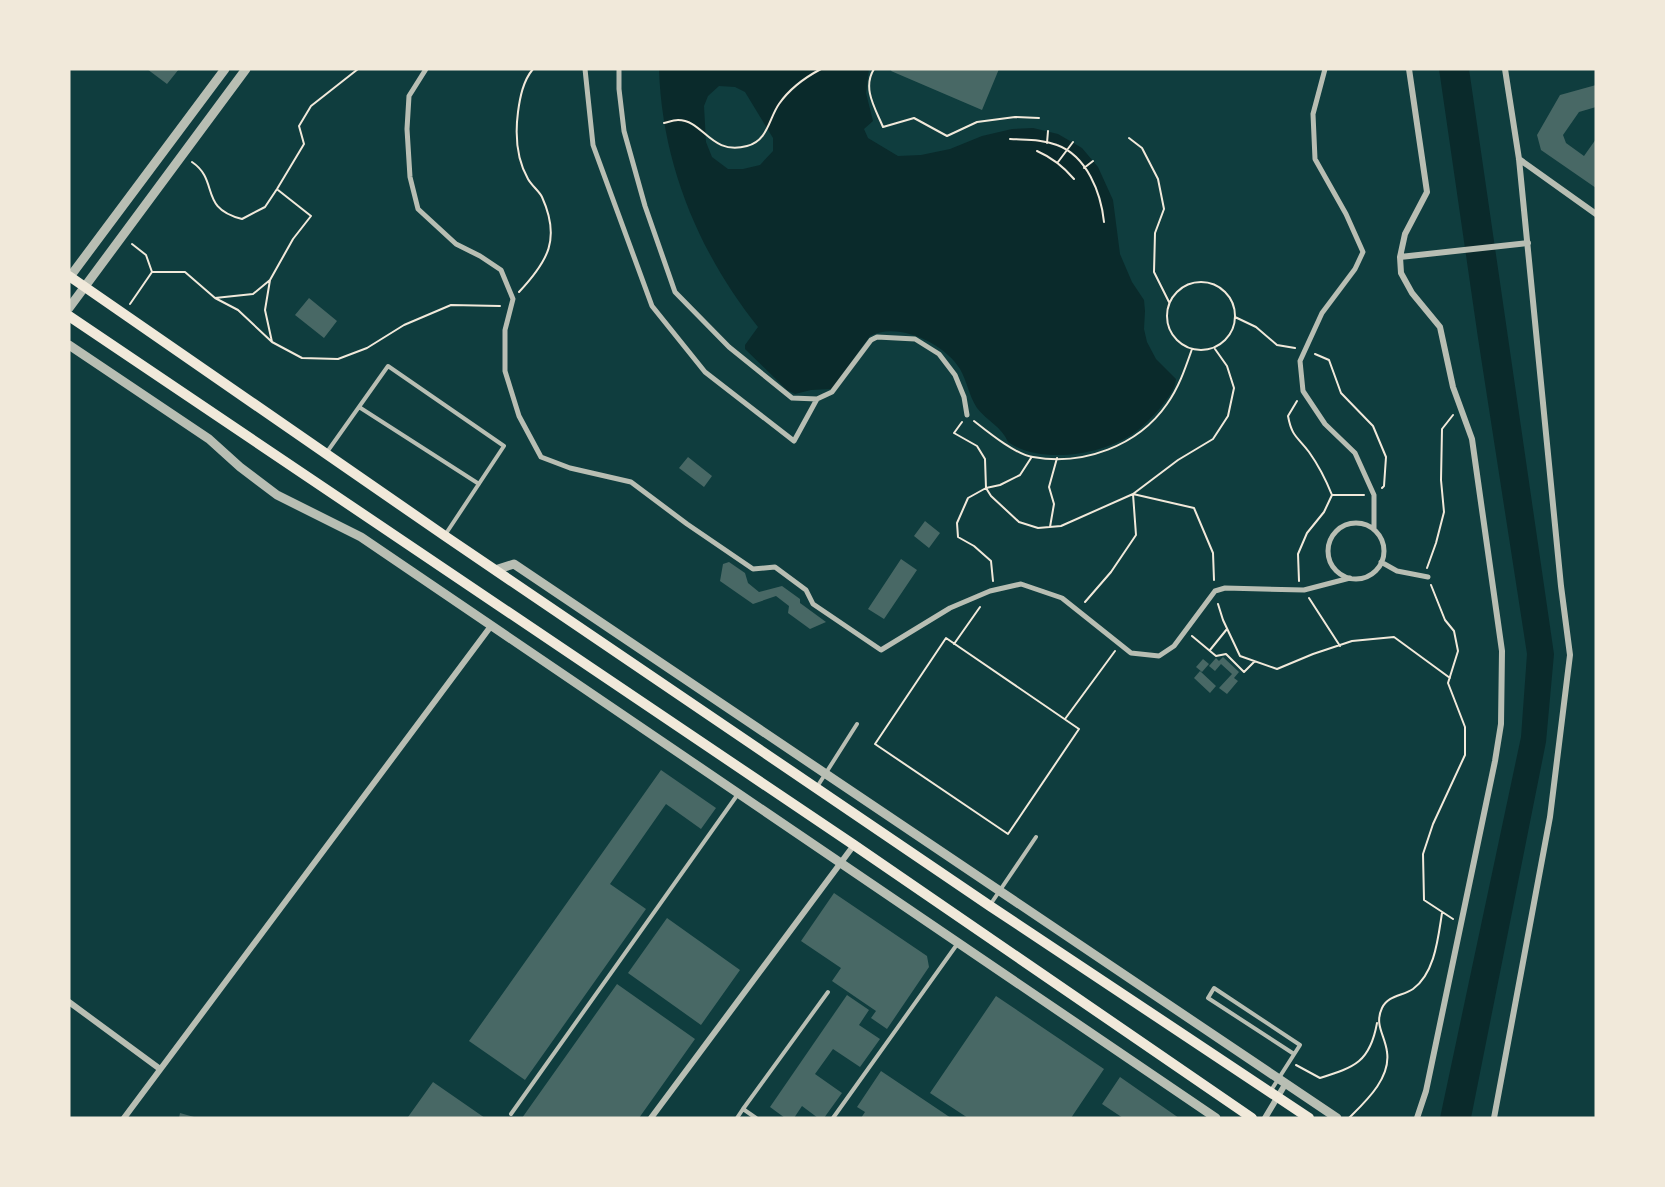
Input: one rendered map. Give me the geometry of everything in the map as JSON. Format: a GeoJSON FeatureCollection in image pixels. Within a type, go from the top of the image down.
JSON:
{"type":"FeatureCollection","features":[{"type":"Feature","properties":{"kind":"main road"},"geometry":{"type":"LineString","coordinates":[[69,277],[816,788],[1308,1118]]}},
{"type":"Feature","properties":{"kind":"main road"},"geometry":{"type":"LineString","coordinates":[[69,316],[854,845],[1252,1118]]}},
{"type":"Feature","properties":{"kind":"street"},"geometry":{"type":"LineString","coordinates":[[69,277],[225,69]]}},
{"type":"Feature","properties":{"kind":"street"},"geometry":{"type":"LineString","coordinates":[[69,308],[246,69]]}},
{"type":"Feature","properties":{"kind":"street"},"geometry":{"type":"LineString","coordinates":[[426,69],[409,96],[407,129],[410,177],[418,209],[456,244],[501,270],[513,299],[506,330],[505,370],[519,416],[542,457],[570,468],[631,482],[753,569],[775,567],[806,590],[813,604],[881,650],[950,608],[990,591],[1021,584],[1062,598],[1131,653],[1159,656],[1174,646],[1215,591],[1225,588],[1304,590],[1350,578]]}},
{"type":"Feature","properties":{"kind":"street"},"geometry":{"type":"LineString","coordinates":[[585,69],[593,145],[652,306],[705,372],[794,441],[817,399]]}},
{"type":"Feature","properties":{"kind":"street"},"geometry":{"type":"LineString","coordinates":[[619,69],[619,89],[627,141],[645,206],[675,292],[729,347],[792,398],[817,399],[835,389],[871,340],[877,337],[915,339],[939,354],[955,375],[964,397],[967,415]]}},
{"type":"Feature","properties":{"kind":"street"},"geometry":{"type":"LineString","coordinates":[[1325,69],[1312,114],[1315,159],[1346,214],[1363,252],[1355,269],[1322,313],[1300,361],[1303,391],[1325,424],[1355,453],[1374,495],[1374,528],[1383,544],[1384,553],[1376,570],[1368,576],[1359,579],[1341,575],[1334,569],[1327,552],[1332,534],[1347,524],[1365,524],[1374,528]]}},
{"type":"Feature","properties":{"kind":"street"},"geometry":{"type":"LineString","coordinates":[[1409,69],[1427,192],[1405,234],[1400,258],[1401,273],[1412,293],[1440,327],[1453,387],[1472,439],[1502,651],[1500,734],[1426,1091],[1417,1118]]}},
{"type":"Feature","properties":{"kind":"street"},"geometry":{"type":"LineString","coordinates":[[1494,1118],[1550,817],[1570,655],[1561,586],[1519,159],[1505,69]]}},
{"type":"Feature","properties":{"kind":"street"},"geometry":{"type":"LineString","coordinates":[[1519,159],[1596,214]]}},
{"type":"Feature","properties":{"kind":"street"},"geometry":{"type":"LineString","coordinates":[[1400,258],[1527,243]]}},
{"type":"Feature","properties":{"kind":"street"},"geometry":{"type":"LineString","coordinates":[[69,345],[209,440],[277,495],[361,537],[1216,1118]]}},
{"type":"Feature","properties":{"kind":"street"},"geometry":{"type":"LineString","coordinates":[[1381,562],[1397,571],[1428,577]]}},
{"type":"Feature","properties":{"kind":"street"},"geometry":{"type":"LineString","coordinates":[[495,570],[514,564],[1337,1118]]}},
{"type":"Feature","properties":{"kind":"street"},"geometry":{"type":"LineString","coordinates":[[124,1118],[491,626]]}},
{"type":"Feature","properties":{"kind":"street"},"geometry":{"type":"LineString","coordinates":[[651,1118],[854,845]]}},
{"type":"Feature","properties":{"kind":"street"},"geometry":{"type":"LineString","coordinates":[[69,1002],[160,1070]]}},
{"type":"Feature","properties":{"kind":"street"},"geometry":{"type":"LineString","coordinates":[[1265,1118],[1282,1081]]}},
{"type":"Feature","properties":{"kind":"lane"},"geometry":{"type":"LineString","coordinates":[[325,454],[388,366],[504,446],[445,536]]}},
{"type":"Feature","properties":{"kind":"lane"},"geometry":{"type":"LineString","coordinates":[[359,407],[479,484]]}},
{"type":"Feature","properties":{"kind":"lane"},"geometry":{"type":"LineString","coordinates":[[816,788],[857,724]]}},
{"type":"Feature","properties":{"kind":"lane"},"geometry":{"type":"LineString","coordinates":[[511,1114],[738,794]]}},
{"type":"Feature","properties":{"kind":"lane"},"geometry":{"type":"LineString","coordinates":[[990,906],[1036,837]]}},
{"type":"Feature","properties":{"kind":"lane"},"geometry":{"type":"LineString","coordinates":[[833,1118],[958,943]]}},
{"type":"Feature","properties":{"kind":"lane"},"geometry":{"type":"LineString","coordinates":[[1282,1081],[1300,1045],[1214,988],[1208,998],[1294,1054]]}},
{"type":"Feature","properties":{"kind":"lane"},"geometry":{"type":"LineString","coordinates":[[737,1118],[828,992]]}},
{"type":"Feature","properties":{"kind":"lane"},"geometry":{"type":"LineString","coordinates":[[743,1109],[756,1118]]}},
{"type":"Feature","properties":{"kind":"path"},"geometry":{"type":"LineString","coordinates":[[182,155],[203,169],[216,205],[228,215],[242,219],[265,207],[277,189],[304,144],[299,126],[311,106],[358,69]]}},
{"type":"Feature","properties":{"kind":"path"},"geometry":{"type":"LineString","coordinates":[[152,272],[185,272],[215,298],[238,310],[272,342],[302,358],[338,359],[367,348],[404,325],[451,305],[499,306],[513,299],[532,278],[550,247],[552,228],[541,196],[528,179],[519,156],[516,132],[520,101],[527,77],[533,69]]}},
{"type":"Feature","properties":{"kind":"path"},"geometry":{"type":"LineString","coordinates":[[664,123],[678,120],[690,123],[725,147],[750,146],[768,130],[777,106],[792,87],[821,69]]}},
{"type":"Feature","properties":{"kind":"path"},"geometry":{"type":"LineString","coordinates":[[874,69],[870,75],[869,93],[883,127],[914,118],[948,136],[977,122],[1015,117],[1039,118]]}},
{"type":"Feature","properties":{"kind":"path"},"geometry":{"type":"LineString","coordinates":[[1047,142],[1048,131]]}},
{"type":"Feature","properties":{"kind":"path"},"geometry":{"type":"LineString","coordinates":[[1129,138],[1142,148],[1158,179],[1164,209],[1155,233],[1154,272],[1169,302]]}},
{"type":"Feature","properties":{"kind":"path"},"geometry":{"type":"LineString","coordinates":[[1010,140],[1037,140],[1059,145],[1066,151],[1090,175],[1099,195],[1104,222]]}},
{"type":"Feature","properties":{"kind":"path"},"geometry":{"type":"LineString","coordinates":[[1058,162],[1072,142]]}},
{"type":"Feature","properties":{"kind":"path"},"geometry":{"type":"LineString","coordinates":[[1037,151],[1058,162],[1074,179]]}},
{"type":"Feature","properties":{"kind":"path"},"geometry":{"type":"LineString","coordinates":[[1084,168],[1093,161]]}},
{"type":"Feature","properties":{"kind":"path"},"geometry":{"type":"LineString","coordinates":[[215,298],[253,294],[270,280],[293,239],[311,216],[277,189]]}},
{"type":"Feature","properties":{"kind":"path"},"geometry":{"type":"LineString","coordinates":[[122,236],[146,255],[152,272]]}},
{"type":"Feature","properties":{"kind":"path"},"geometry":{"type":"LineString","coordinates":[[123,314],[152,272]]}},
{"type":"Feature","properties":{"kind":"path"},"geometry":{"type":"LineString","coordinates":[[270,280],[266,310],[272,342]]}},
{"type":"Feature","properties":{"kind":"path"},"geometry":{"type":"LineString","coordinates":[[1208,282],[1219,287],[1228,295],[1233,305],[1235,317],[1233,326],[1229,335],[1215,349],[1192,349],[1181,344],[1167,326],[1166,314],[1169,302],[1175,292],[1185,285],[1208,282]]}},
{"type":"Feature","properties":{"kind":"path"},"geometry":{"type":"LineString","coordinates":[[1192,349],[1183,377],[1167,405],[1138,434],[1110,449],[1076,458],[1031,457],[996,438],[967,415],[954,433],[977,446],[985,459],[986,488],[991,496],[1019,522],[1038,528],[1061,526],[1133,494],[1178,460],[1212,439],[1228,416],[1234,388],[1227,366],[1215,349]]}},
{"type":"Feature","properties":{"kind":"path"},"geometry":{"type":"LineString","coordinates":[[1460,406],[1442,429],[1441,480],[1444,512],[1427,567],[1434,597],[1445,620],[1454,631],[1458,651],[1448,683],[1465,727],[1465,755],[1433,824],[1423,854],[1424,900],[1461,924]]}},
{"type":"Feature","properties":{"kind":"path"},"geometry":{"type":"LineString","coordinates":[[954,644],[990,591],[993,580],[992,561],[974,546],[958,537],[957,523],[968,498],[986,488],[1000,485],[1020,475],[1031,457]]}},
{"type":"Feature","properties":{"kind":"path"},"geometry":{"type":"LineString","coordinates":[[1050,527],[1054,504],[1049,488],[1057,458]]}},
{"type":"Feature","properties":{"kind":"path"},"geometry":{"type":"LineString","coordinates":[[1133,494],[1194,508],[1213,553],[1215,591],[1227,628],[1240,656],[1277,669],[1352,641],[1394,637],[1450,678]]}},
{"type":"Feature","properties":{"kind":"path"},"geometry":{"type":"LineString","coordinates":[[1077,611],[1111,572],[1136,534],[1133,494]]}},
{"type":"Feature","properties":{"kind":"path"},"geometry":{"type":"LineString","coordinates":[[1332,495],[1324,512],[1307,533],[1298,554],[1299,582],[1340,645]]}},
{"type":"Feature","properties":{"kind":"path"},"geometry":{"type":"LineString","coordinates":[[1210,650],[1227,628]]}},
{"type":"Feature","properties":{"kind":"path"},"geometry":{"type":"LineString","coordinates":[[1185,630],[1216,656],[1226,654],[1244,672],[1255,661]]}},
{"type":"Feature","properties":{"kind":"path"},"geometry":{"type":"LineString","coordinates":[[946,638],[954,644],[1079,729],[1008,834],[875,744],[946,638]]}},
{"type":"Feature","properties":{"kind":"path"},"geometry":{"type":"LineString","coordinates":[[1065,719],[1120,644]]}},
{"type":"Feature","properties":{"kind":"path"},"geometry":{"type":"LineString","coordinates":[[1296,1065],[1320,1078],[1351,1069],[1367,1052],[1374,1040],[1383,1005],[1395,996],[1412,991],[1429,969],[1438,938],[1442,912]]}},
{"type":"Feature","properties":{"kind":"path"},"geometry":{"type":"LineString","coordinates":[[1350,1118],[1382,1080],[1388,1053],[1378,1022]]}},
{"type":"Feature","properties":{"kind":"water"},"geometry":{"type":"Polygon","coordinates":[[[659,69],[869,69],[866,93],[873,121],[864,129],[868,138],[898,156],[921,155],[950,149],[982,136],[1012,129],[1033,128],[1058,134],[1082,148],[1098,167],[1113,200],[1120,254],[1132,282],[1144,300],[1144,329],[1147,342],[1156,359],[1176,379],[1172,391],[1148,421],[1121,441],[1089,452],[1054,455],[1021,449],[1008,442],[1002,432],[977,408],[960,369],[953,360],[944,351],[907,333],[881,332],[870,336],[832,389],[811,390],[795,394],[787,390],[745,349],[745,345],[758,327],[718,269],[688,206],[667,139],[659,69]],[[719,86],[708,96],[704,106],[706,142],[712,157],[728,169],[743,169],[760,165],[773,151],[773,138],[745,92],[735,87],[719,86]]]}},
{"type":"Feature","properties":{"kind":"water"},"geometry":{"type":"Polygon","coordinates":[[[1439,69],[1469,69],[1554,654],[1546,742],[1471,1118],[1440,1118],[1521,737],[1527,654],[1439,69]]]}},
{"type":"Feature","properties":{"kind":"building"},"geometry":{"type":"Polygon","coordinates":[[[147,69],[179,69],[167,84],[147,69]]]}},
{"type":"Feature","properties":{"kind":"building"},"geometry":{"type":"Polygon","coordinates":[[[892,69],[999,69],[982,110],[891,71],[892,69]]]}},
{"type":"Feature","properties":{"kind":"building"},"geometry":{"type":"Polygon","coordinates":[[[1596,85],[1596,107],[1579,112],[1563,135],[1566,143],[1584,156],[1596,139],[1596,188],[1541,150],[1537,135],[1560,95],[1596,85]]]}},
{"type":"Feature","properties":{"kind":"building"},"geometry":{"type":"Polygon","coordinates":[[[309,298],[337,321],[324,338],[295,315],[309,298]]]}},
{"type":"Feature","properties":{"kind":"building"},"geometry":{"type":"Polygon","coordinates":[[[688,457],[712,476],[704,487],[679,468],[688,457]]]}},
{"type":"Feature","properties":{"kind":"building"},"geometry":{"type":"Polygon","coordinates":[[[925,521],[940,533],[929,548],[914,536],[925,521]]]}},
{"type":"Feature","properties":{"kind":"building"},"geometry":{"type":"Polygon","coordinates":[[[901,559],[917,570],[884,619],[868,609],[901,559]]]}},
{"type":"Feature","properties":{"kind":"building"},"geometry":{"type":"Polygon","coordinates":[[[729,562],[745,573],[748,583],[759,592],[782,586],[826,622],[810,629],[788,613],[789,606],[776,596],[753,604],[720,581],[723,564],[729,562]]]}},
{"type":"Feature","properties":{"kind":"building"},"geometry":{"type":"Polygon","coordinates":[[[1223,657],[1239,672],[1234,678],[1238,681],[1227,694],[1219,688],[1232,674],[1221,664],[1215,671],[1209,666],[1216,658],[1219,661],[1223,657]]]}},
{"type":"Feature","properties":{"kind":"building"},"geometry":{"type":"Polygon","coordinates":[[[1203,659],[1209,664],[1202,672],[1196,667],[1203,659]]]}},
{"type":"Feature","properties":{"kind":"building"},"geometry":{"type":"Polygon","coordinates":[[[1200,671],[1216,686],[1210,693],[1194,678],[1200,671]]]}},
{"type":"Feature","properties":{"kind":"building"},"geometry":{"type":"Polygon","coordinates":[[[661,770],[716,808],[701,829],[666,804],[610,884],[646,909],[525,1080],[469,1041],[661,770]]]}},
{"type":"Feature","properties":{"kind":"building"},"geometry":{"type":"Polygon","coordinates":[[[834,893],[927,956],[929,967],[887,1029],[871,1018],[876,1011],[832,981],[841,968],[801,941],[834,893]]]}},
{"type":"Feature","properties":{"kind":"building"},"geometry":{"type":"Polygon","coordinates":[[[667,918],[740,970],[701,1025],[628,973],[667,918]]]}},
{"type":"Feature","properties":{"kind":"building"},"geometry":{"type":"Polygon","coordinates":[[[617,984],[695,1039],[639,1118],[522,1118],[617,984]]]}},
{"type":"Feature","properties":{"kind":"building"},"geometry":{"type":"Polygon","coordinates":[[[847,995],[869,1010],[859,1025],[880,1039],[860,1067],[833,1049],[815,1074],[842,1093],[824,1118],[818,1118],[802,1106],[794,1118],[785,1118],[770,1107],[847,995]]]}},
{"type":"Feature","properties":{"kind":"building"},"geometry":{"type":"Polygon","coordinates":[[[996,996],[1104,1069],[1071,1118],[968,1118],[930,1093],[996,996]]]}},
{"type":"Feature","properties":{"kind":"building"},"geometry":{"type":"Polygon","coordinates":[[[881,1071],[951,1118],[861,1118],[865,1112],[857,1107],[881,1071]]]}},
{"type":"Feature","properties":{"kind":"building"},"geometry":{"type":"Polygon","coordinates":[[[1120,1077],[1179,1118],[1123,1118],[1102,1104],[1120,1077]]]}},
{"type":"Feature","properties":{"kind":"building"},"geometry":{"type":"Polygon","coordinates":[[[433,1082],[485,1118],[408,1117],[433,1082]]]}},
{"type":"Feature","properties":{"kind":"building"},"geometry":{"type":"Polygon","coordinates":[[[180,1113],[194,1117],[194,1118],[179,1118],[180,1113]]]}}]}
